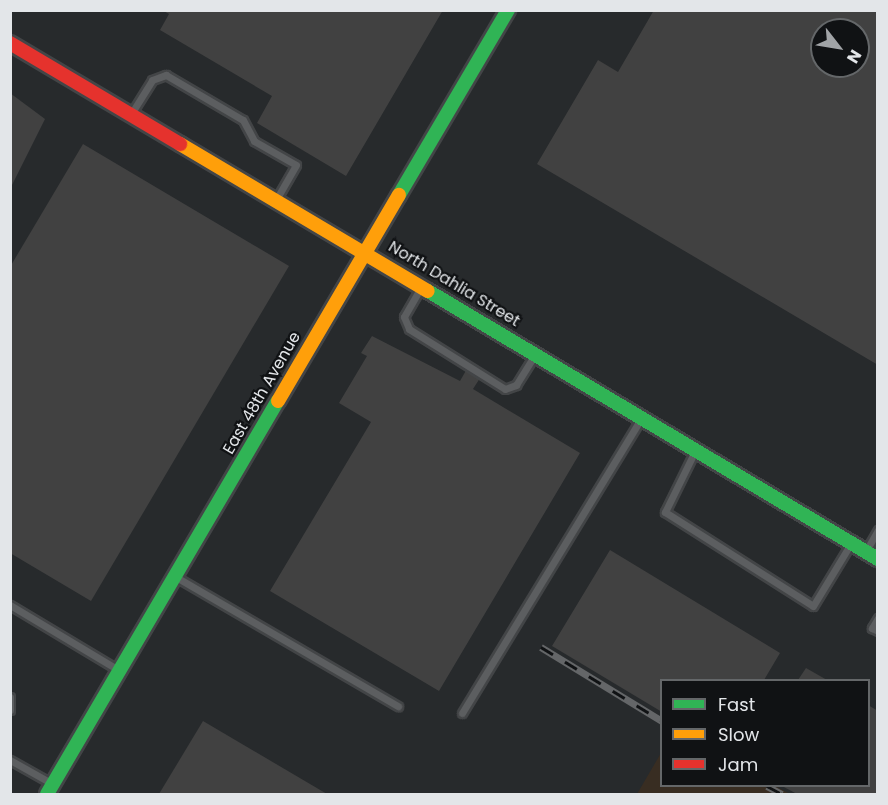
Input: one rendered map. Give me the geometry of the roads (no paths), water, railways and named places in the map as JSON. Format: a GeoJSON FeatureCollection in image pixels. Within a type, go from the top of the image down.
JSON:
{"type":"FeatureCollection","features":[{"type":"Feature","properties":{"kind":"street","name":"East 48th Avenue"},"geometry":{"type":"LineString","coordinates":[[50,789],[507,10]]}},
{"type":"Feature","properties":{"kind":"street","name":"North Dahlia Street"},"geometry":{"type":"LineString","coordinates":[[10,43],[365,249],[874,556]]}},
{"type":"Feature","properties":{"kind":"lane"},"geometry":{"type":"LineString","coordinates":[[132,114],[152,80],[166,75],[243,120],[254,141],[296,165],[277,198]]}},
{"type":"Feature","properties":{"kind":"lane"},"geometry":{"type":"LineString","coordinates":[[423,285],[404,317],[409,329],[505,389],[516,385],[536,353]]}},
{"type":"Feature","properties":{"kind":"lane"},"geometry":{"type":"LineString","coordinates":[[462,713],[642,417]]}},
{"type":"Feature","properties":{"kind":"lane"},"geometry":{"type":"LineString","coordinates":[[696,449],[665,512],[813,606],[851,543]]}},
{"type":"Feature","properties":{"kind":"lane"},"geometry":{"type":"LineString","coordinates":[[874,556],[878,530]]}},
{"type":"Feature","properties":{"kind":"lane"},"geometry":{"type":"LineString","coordinates":[[174,576],[398,706]]}},
{"type":"Feature","properties":{"kind":"lane"},"geometry":{"type":"LineString","coordinates":[[10,605],[119,670]]}},
{"type":"Feature","properties":{"kind":"lane"},"geometry":{"type":"LineString","coordinates":[[878,618],[872,628],[878,632]]}},
{"type":"Feature","properties":{"kind":"lane"},"geometry":{"type":"LineString","coordinates":[[10,697],[10,710]]}},
{"type":"Feature","properties":{"kind":"lane"},"geometry":{"type":"LineString","coordinates":[[10,760],[50,789]]}},
{"type":"Feature","properties":{"kind":"railway"},"geometry":{"type":"LineString","coordinates":[[541,647],[660,720]]}},
{"type":"Feature","properties":{"kind":"railway"},"geometry":{"type":"LineString","coordinates":[[769,787],[782,794]]}}]}
